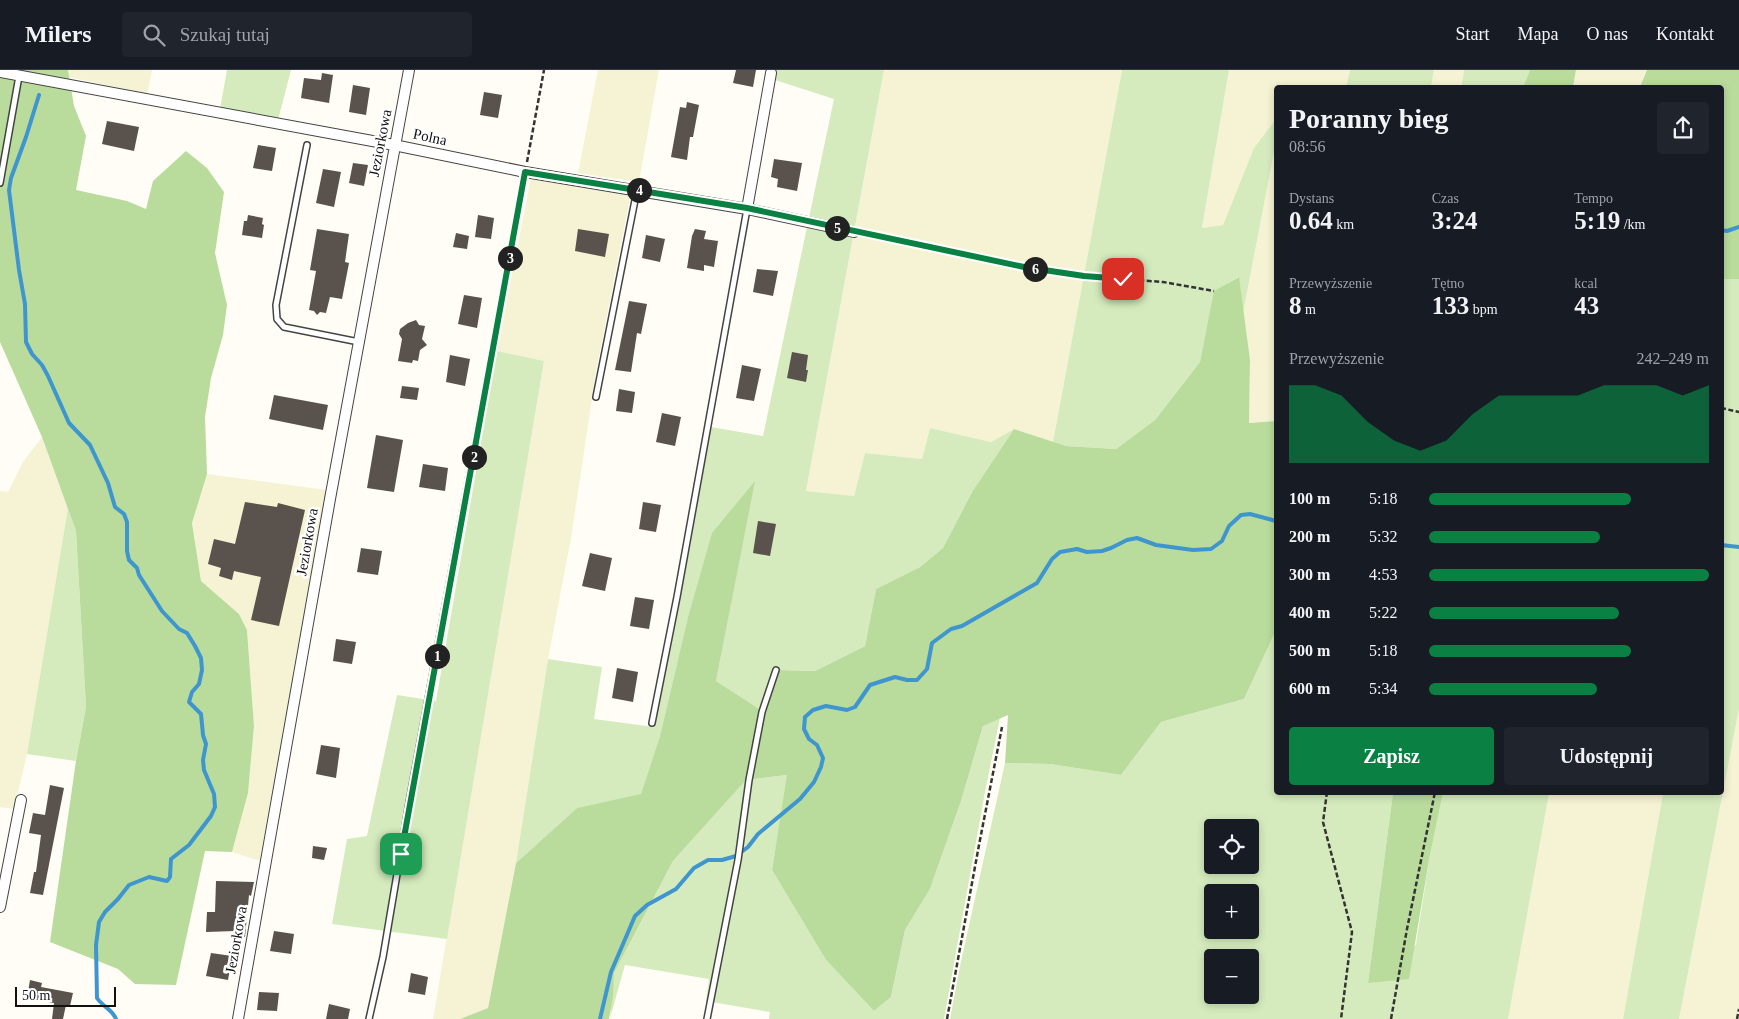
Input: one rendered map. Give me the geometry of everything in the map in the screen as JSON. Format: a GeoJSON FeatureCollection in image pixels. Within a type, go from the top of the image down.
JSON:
{"type":"FeatureCollection","features":[{"type":"Feature","properties":{"kind":"street","name":"Jeziorkowa"},"geometry":{"type":"LineString","coordinates":[[238,1019],[409,70]]}},
{"type":"Feature","properties":{"kind":"street","name":"Polna"},"geometry":{"type":"LineString","coordinates":[[0,72],[394,145],[525,172],[747,208],[854,232]]}},
{"type":"Feature","properties":{"kind":"street"},"geometry":{"type":"LineString","coordinates":[[747,208],[771,73]]}},
{"type":"Feature","properties":{"kind":"street"},"geometry":{"type":"LineString","coordinates":[[0,907],[21,800]]}},
{"type":"Feature","properties":{"kind":"lane"},"geometry":{"type":"LineString","coordinates":[[0,184],[20,76]]}},
{"type":"Feature","properties":{"kind":"lane"},"geometry":{"type":"LineString","coordinates":[[307,145],[276,305],[277,318],[284,327],[359,342]]}},
{"type":"Feature","properties":{"kind":"lane"},"geometry":{"type":"LineString","coordinates":[[369,1019],[383,957],[409,803],[525,172]]}},
{"type":"Feature","properties":{"kind":"lane"},"geometry":{"type":"LineString","coordinates":[[596,397],[637,190]]}},
{"type":"Feature","properties":{"kind":"lane"},"geometry":{"type":"LineString","coordinates":[[652,723],[677,597],[747,208]]}},
{"type":"Feature","properties":{"kind":"lane"},"geometry":{"type":"LineString","coordinates":[[707,1019],[738,860],[749,780],[762,712],[776,670]]}},
{"type":"Feature","properties":{"kind":"path"},"geometry":{"type":"LineString","coordinates":[[525,172],[544,70]]}},
{"type":"Feature","properties":{"kind":"path"},"geometry":{"type":"LineString","coordinates":[[854,232],[1024,267],[1084,276],[1163,282],[1214,291]]}},
{"type":"Feature","properties":{"kind":"path"},"geometry":{"type":"LineString","coordinates":[[1724,409],[1739,412]]}},
{"type":"Feature","properties":{"kind":"path"},"geometry":{"type":"LineString","coordinates":[[947,1019],[1002,728]]}},
{"type":"Feature","properties":{"kind":"path"},"geometry":{"type":"LineString","coordinates":[[1327,795],[1323,822],[1352,932],[1341,1019]]}},
{"type":"Feature","properties":{"kind":"path"},"geometry":{"type":"LineString","coordinates":[[1391,1019],[1434,795]]}},
{"type":"Feature","properties":{"kind":"path"},"geometry":{"type":"LineString","coordinates":[[1738,1019],[1739,1009]]}},
{"type":"Feature","properties":{"kind":"shaded area"},"geometry":{"type":"Polygon","coordinates":[[[68,70],[152,70],[147,95],[69,77],[68,70]]]}},
{"type":"Feature","properties":{"kind":"shaded area"},"geometry":{"type":"Polygon","coordinates":[[[598,70],[659,70],[639,182],[578,173],[598,70]]]}},
{"type":"Feature","properties":{"kind":"shaded area"},"geometry":{"type":"Polygon","coordinates":[[[884,70],[1122,70],[1053,442],[1014,429],[991,442],[930,428],[922,459],[865,453],[854,496],[806,491],[884,70]]]}},
{"type":"Feature","properties":{"kind":"shaded area"},"geometry":{"type":"Polygon","coordinates":[[[1229,70],[1350,70],[1346,85],[1274,85],[1274,122],[1254,148],[1223,225],[1202,228],[1229,70]]]}},
{"type":"Feature","properties":{"kind":"shaded area"},"geometry":{"type":"Polygon","coordinates":[[[1434,70],[1464,70],[1461,85],[1431,85],[1434,70]]]}},
{"type":"Feature","properties":{"kind":"shaded area"},"geometry":{"type":"Polygon","coordinates":[[[1576,70],[1647,70],[1641,85],[1574,85],[1576,70]]]}},
{"type":"Feature","properties":{"kind":"shaded area"},"geometry":{"type":"Polygon","coordinates":[[[1274,152],[1274,421],[1249,423],[1250,360],[1243,313],[1274,152]]]}},
{"type":"Feature","properties":{"kind":"shaded area"},"geometry":{"type":"Polygon","coordinates":[[[531,177],[631,193],[597,366],[571,538],[548,659],[516,863],[488,1008],[460,1019],[433,1019],[544,361],[497,351],[531,177]]]}},
{"type":"Feature","properties":{"kind":"shaded area"},"geometry":{"type":"Polygon","coordinates":[[[42,437],[68,508],[27,754],[14,809],[0,807],[0,491],[8,492],[23,462],[42,437]]]}},
{"type":"Feature","properties":{"kind":"shaded area"},"geometry":{"type":"Polygon","coordinates":[[[207,474],[327,490],[280,763],[260,861],[232,852],[248,793],[254,726],[247,630],[239,614],[201,581],[192,522],[207,474]]]}},
{"type":"Feature","properties":{"kind":"shaded area"},"geometry":{"type":"Polygon","coordinates":[[[1739,709],[1739,1019],[1679,1019],[1722,795],[1724,795],[1724,786],[1739,709]]]}},
{"type":"Feature","properties":{"kind":"shaded area"},"geometry":{"type":"Polygon","coordinates":[[[1443,795],[1663,795],[1623,1019],[1402,1019],[1443,795]]]}},
{"type":"Feature","properties":{"kind":"green space"},"geometry":{"type":"Polygon","coordinates":[[[0,70],[68,70],[74,106],[86,136],[76,190],[127,201],[146,209],[153,181],[186,151],[207,168],[224,192],[215,253],[227,305],[223,335],[211,378],[205,417],[207,474],[192,523],[201,581],[239,614],[247,630],[254,726],[248,793],[232,852],[205,851],[176,985],[135,984],[118,969],[50,942],[76,761],[86,707],[76,531],[42,437],[0,342],[0,70]]]}},
{"type":"Feature","properties":{"kind":"green space"},"geometry":{"type":"Polygon","coordinates":[[[227,70],[291,70],[278,120],[220,109],[227,70]]]}},
{"type":"Feature","properties":{"kind":"green space"},"geometry":{"type":"Polygon","coordinates":[[[776,70],[884,70],[806,491],[854,496],[865,453],[922,459],[930,428],[991,442],[1014,429],[972,492],[943,548],[920,567],[876,589],[865,646],[815,671],[776,670],[762,712],[716,681],[731,602],[687,621],[660,736],[641,795],[577,808],[516,863],[548,659],[602,667],[594,719],[654,727],[711,427],[763,436],[834,99],[775,80],[776,70]]]}},
{"type":"Feature","properties":{"kind":"green space"},"geometry":{"type":"Polygon","coordinates":[[[1122,70],[1229,70],[1202,228],[1223,225],[1254,148],[1274,122],[1274,152],[1243,313],[1238,277],[1215,291],[1200,362],[1155,420],[1116,449],[1066,446],[1053,442],[1122,70]]]}},
{"type":"Feature","properties":{"kind":"green space"},"geometry":{"type":"Polygon","coordinates":[[[1350,70],[1434,70],[1431,85],[1346,85],[1350,70]]]}},
{"type":"Feature","properties":{"kind":"green space"},"geometry":{"type":"Polygon","coordinates":[[[1464,70],[1530,70],[1524,85],[1462,85],[1464,70]]]}},
{"type":"Feature","properties":{"kind":"green space"},"geometry":{"type":"Polygon","coordinates":[[[1530,70],[1576,70],[1573,85],[1524,85],[1530,70]]]}},
{"type":"Feature","properties":{"kind":"green space"},"geometry":{"type":"Polygon","coordinates":[[[1647,70],[1739,70],[1739,279],[1724,279],[1724,85],[1641,85],[1647,70]]]}},
{"type":"Feature","properties":{"kind":"green space"},"geometry":{"type":"Polygon","coordinates":[[[1239,277],[1250,360],[1249,423],[1274,421],[1274,634],[1244,699],[1161,722],[1121,775],[1050,764],[1005,763],[1008,715],[983,726],[961,801],[930,889],[905,930],[891,997],[874,1011],[826,960],[772,870],[787,775],[746,780],[673,861],[614,973],[609,1019],[460,1019],[488,1008],[516,863],[577,808],[641,794],[660,736],[687,621],[712,533],[755,481],[716,681],[762,711],[776,670],[815,671],[865,646],[876,589],[920,567],[943,548],[972,492],[1014,429],[1066,446],[1116,449],[1155,420],[1200,362],[1214,291],[1239,277]]]}},
{"type":"Feature","properties":{"kind":"green space"},"geometry":{"type":"Polygon","coordinates":[[[1724,278],[1739,279],[1739,709],[1724,786],[1724,278]]]}},
{"type":"Feature","properties":{"kind":"green space"},"geometry":{"type":"Polygon","coordinates":[[[497,351],[544,361],[447,939],[332,924],[347,839],[367,836],[397,695],[436,701],[497,351]]]}},
{"type":"Feature","properties":{"kind":"green space"},"geometry":{"type":"Polygon","coordinates":[[[68,508],[76,531],[86,707],[76,761],[27,754],[68,508]]]}},
{"type":"Feature","properties":{"kind":"green space"},"geometry":{"type":"Polygon","coordinates":[[[1274,634],[1274,795],[1393,795],[1368,983],[1416,945],[1429,860],[1443,795],[1549,795],[1508,1019],[950,1019],[1005,763],[1050,764],[1121,775],[1161,722],[1244,699],[1274,634]]]}},
{"type":"Feature","properties":{"kind":"green space"},"geometry":{"type":"Polygon","coordinates":[[[1000,718],[944,1019],[769,1019],[770,1012],[706,1001],[709,979],[625,965],[610,1018],[614,973],[673,861],[746,780],[788,775],[772,870],[826,960],[874,1011],[891,997],[905,930],[930,889],[961,801],[983,726],[1000,718]]]}},
{"type":"Feature","properties":{"kind":"green space"},"geometry":{"type":"Polygon","coordinates":[[[1393,795],[1443,795],[1429,860],[1409,979],[1368,983],[1393,795]]]}},
{"type":"Feature","properties":{"kind":"green space"},"geometry":{"type":"Polygon","coordinates":[[[1663,795],[1722,795],[1679,1019],[1623,1019],[1663,795]]]}},
{"type":"Feature","properties":{"kind":"building"},"geometry":{"type":"Polygon","coordinates":[[[736,70],[756,70],[753,87],[733,83],[736,70]]]}},
{"type":"Feature","properties":{"kind":"building"},"geometry":{"type":"Polygon","coordinates":[[[322,73],[333,75],[329,103],[301,98],[304,78],[321,80],[322,73]]]}},
{"type":"Feature","properties":{"kind":"building"},"geometry":{"type":"Polygon","coordinates":[[[353,85],[370,88],[366,115],[349,112],[353,85]]]}},
{"type":"Feature","properties":{"kind":"building"},"geometry":{"type":"Polygon","coordinates":[[[484,92],[502,95],[498,118],[480,115],[484,92]]]}},
{"type":"Feature","properties":{"kind":"building"},"geometry":{"type":"Polygon","coordinates":[[[687,102],[699,105],[693,137],[690,137],[687,160],[671,157],[680,107],[686,108],[687,102]]]}},
{"type":"Feature","properties":{"kind":"building"},"geometry":{"type":"Polygon","coordinates":[[[107,121],[139,127],[134,151],[102,144],[107,121]]]}},
{"type":"Feature","properties":{"kind":"building"},"geometry":{"type":"Polygon","coordinates":[[[258,145],[276,148],[272,171],[253,168],[258,145]]]}},
{"type":"Feature","properties":{"kind":"building"},"geometry":{"type":"Polygon","coordinates":[[[774,159],[802,163],[797,191],[777,187],[778,179],[771,177],[774,159]]]}},
{"type":"Feature","properties":{"kind":"building"},"geometry":{"type":"Polygon","coordinates":[[[353,163],[368,165],[364,186],[349,183],[353,163]]]}},
{"type":"Feature","properties":{"kind":"building"},"geometry":{"type":"Polygon","coordinates":[[[323,169],[341,172],[334,207],[316,203],[323,169]]]}},
{"type":"Feature","properties":{"kind":"building"},"geometry":{"type":"Polygon","coordinates":[[[248,215],[263,218],[262,238],[242,235],[244,221],[247,221],[248,215]]]}},
{"type":"Feature","properties":{"kind":"building"},"geometry":{"type":"Polygon","coordinates":[[[478,215],[494,218],[491,239],[475,237],[478,215]]]}},
{"type":"Feature","properties":{"kind":"building"},"geometry":{"type":"Polygon","coordinates":[[[317,229],[349,234],[345,262],[349,263],[342,299],[330,297],[326,313],[320,312],[317,315],[314,311],[309,310],[316,271],[310,270],[317,229]]]}},
{"type":"Feature","properties":{"kind":"building"},"geometry":{"type":"Polygon","coordinates":[[[578,229],[609,234],[605,257],[575,251],[578,229]]]}},
{"type":"Feature","properties":{"kind":"building"},"geometry":{"type":"Polygon","coordinates":[[[695,229],[706,231],[704,239],[718,241],[714,267],[704,265],[704,271],[687,268],[692,236],[695,229]]]}},
{"type":"Feature","properties":{"kind":"building"},"geometry":{"type":"Polygon","coordinates":[[[456,233],[469,236],[467,249],[453,247],[456,233]]]}},
{"type":"Feature","properties":{"kind":"building"},"geometry":{"type":"Polygon","coordinates":[[[646,235],[665,239],[660,262],[642,258],[646,235]]]}},
{"type":"Feature","properties":{"kind":"building"},"geometry":{"type":"Polygon","coordinates":[[[757,269],[778,271],[773,296],[753,292],[757,269]]]}},
{"type":"Feature","properties":{"kind":"building"},"geometry":{"type":"Polygon","coordinates":[[[464,295],[482,298],[477,328],[458,324],[464,295]]]}},
{"type":"Feature","properties":{"kind":"building"},"geometry":{"type":"Polygon","coordinates":[[[629,301],[647,304],[641,334],[637,333],[631,372],[615,370],[629,301]]]}},
{"type":"Feature","properties":{"kind":"building"},"geometry":{"type":"Polygon","coordinates":[[[416,320],[419,325],[425,326],[422,339],[427,345],[420,350],[418,361],[413,360],[412,363],[398,361],[402,339],[399,334],[400,329],[416,320]]]}},
{"type":"Feature","properties":{"kind":"building"},"geometry":{"type":"Polygon","coordinates":[[[792,352],[808,355],[806,382],[787,378],[792,352]]]}},
{"type":"Feature","properties":{"kind":"building"},"geometry":{"type":"Polygon","coordinates":[[[450,355],[470,359],[465,386],[446,382],[450,355]]]}},
{"type":"Feature","properties":{"kind":"building"},"geometry":{"type":"Polygon","coordinates":[[[742,365],[761,369],[754,401],[736,398],[742,365]]]}},
{"type":"Feature","properties":{"kind":"building"},"geometry":{"type":"Polygon","coordinates":[[[402,386],[419,388],[417,400],[400,398],[402,386]]]}},
{"type":"Feature","properties":{"kind":"building"},"geometry":{"type":"Polygon","coordinates":[[[619,389],[635,392],[632,413],[616,411],[619,389]]]}},
{"type":"Feature","properties":{"kind":"building"},"geometry":{"type":"Polygon","coordinates":[[[274,395],[328,405],[323,430],[269,419],[274,395]]]}},
{"type":"Feature","properties":{"kind":"building"},"geometry":{"type":"Polygon","coordinates":[[[662,413],[681,417],[675,446],[656,442],[662,413]]]}},
{"type":"Feature","properties":{"kind":"building"},"geometry":{"type":"Polygon","coordinates":[[[376,435],[403,440],[394,492],[367,488],[376,435]]]}},
{"type":"Feature","properties":{"kind":"building"},"geometry":{"type":"Polygon","coordinates":[[[423,464],[448,468],[445,491],[419,487],[423,464]]]}},
{"type":"Feature","properties":{"kind":"building"},"geometry":{"type":"Polygon","coordinates":[[[245,502],[277,507],[278,503],[305,510],[279,626],[251,620],[261,577],[234,571],[232,580],[219,576],[221,568],[208,564],[214,539],[235,544],[245,502]]]}},
{"type":"Feature","properties":{"kind":"building"},"geometry":{"type":"Polygon","coordinates":[[[643,502],[661,505],[656,532],[639,529],[643,502]]]}},
{"type":"Feature","properties":{"kind":"building"},"geometry":{"type":"Polygon","coordinates":[[[758,521],[776,524],[770,556],[753,553],[758,521]]]}},
{"type":"Feature","properties":{"kind":"building"},"geometry":{"type":"Polygon","coordinates":[[[361,548],[382,551],[378,575],[357,572],[361,548]]]}},
{"type":"Feature","properties":{"kind":"building"},"geometry":{"type":"Polygon","coordinates":[[[590,553],[612,558],[605,591],[582,586],[590,553]]]}},
{"type":"Feature","properties":{"kind":"building"},"geometry":{"type":"Polygon","coordinates":[[[635,597],[654,600],[649,629],[630,626],[635,597]]]}},
{"type":"Feature","properties":{"kind":"building"},"geometry":{"type":"Polygon","coordinates":[[[336,639],[356,642],[352,664],[333,661],[336,639]]]}},
{"type":"Feature","properties":{"kind":"building"},"geometry":{"type":"Polygon","coordinates":[[[617,668],[638,672],[633,702],[612,698],[617,668]]]}},
{"type":"Feature","properties":{"kind":"building"},"geometry":{"type":"Polygon","coordinates":[[[321,745],[340,748],[336,778],[316,774],[321,745]]]}},
{"type":"Feature","properties":{"kind":"building"},"geometry":{"type":"Polygon","coordinates":[[[50,785],[64,788],[43,895],[30,893],[34,872],[36,872],[41,835],[29,833],[33,813],[45,815],[50,785]]]}},
{"type":"Feature","properties":{"kind":"building"},"geometry":{"type":"Polygon","coordinates":[[[313,846],[327,848],[324,860],[312,858],[313,846]]]}},
{"type":"Feature","properties":{"kind":"building"},"geometry":{"type":"Polygon","coordinates":[[[216,881],[254,882],[251,896],[249,895],[245,937],[234,935],[235,931],[206,932],[207,912],[215,912],[216,881]]]}},
{"type":"Feature","properties":{"kind":"building"},"geometry":{"type":"Polygon","coordinates":[[[274,931],[294,934],[291,954],[270,951],[274,931]]]}},
{"type":"Feature","properties":{"kind":"building"},"geometry":{"type":"Polygon","coordinates":[[[211,953],[232,956],[228,980],[206,976],[211,953]]]}},
{"type":"Feature","properties":{"kind":"building"},"geometry":{"type":"Polygon","coordinates":[[[411,973],[428,977],[425,995],[408,992],[411,973]]]}},
{"type":"Feature","properties":{"kind":"building"},"geometry":{"type":"Polygon","coordinates":[[[30,980],[42,983],[41,987],[73,993],[70,1006],[66,1005],[63,1019],[52,1019],[54,1003],[27,998],[30,980]]]}},
{"type":"Feature","properties":{"kind":"building"},"geometry":{"type":"Polygon","coordinates":[[[259,992],[279,993],[277,1011],[257,1010],[259,992]]]}},
{"type":"Feature","properties":{"kind":"building"},"geometry":{"type":"Polygon","coordinates":[[[329,1004],[350,1009],[348,1019],[326,1019],[329,1004]]]}},
{"type":"Feature","properties":{"kind":"waterway"},"geometry":{"type":"LineString","coordinates":[[39,95],[11,178],[9,190],[25,304],[26,342],[48,376],[69,423],[90,445],[108,483],[115,507],[124,514],[127,522],[127,551],[129,560],[137,568],[139,575],[162,611],[179,629],[187,633],[201,658],[202,670],[199,684],[192,692],[189,702],[201,714],[206,744],[203,760],[204,770],[214,794],[215,807],[211,816],[189,845],[171,859],[170,877],[167,881],[149,877],[129,885],[105,912],[99,922],[96,945],[97,998],[116,1019]]}},
{"type":"Feature","properties":{"kind":"waterway"},"geometry":{"type":"LineString","coordinates":[[1724,230],[1739,227]]}},
{"type":"Feature","properties":{"kind":"waterway"},"geometry":{"type":"LineString","coordinates":[[600,1019],[611,972],[635,916],[647,905],[676,889],[694,868],[708,860],[722,860],[736,856],[748,847],[758,834],[800,799],[814,782],[823,758],[817,745],[809,739],[804,729],[805,717],[813,710],[826,706],[847,710],[855,707],[870,685],[895,677],[917,680],[927,669],[932,643],[951,629],[962,626],[1037,583],[1052,559],[1060,552],[1077,549],[1087,552],[1102,551],[1127,540],[1137,538],[1156,545],[1193,550],[1211,549],[1222,541],[1229,526],[1241,515],[1250,514],[1274,520]]}},
{"type":"Feature","properties":{"kind":"waterway"},"geometry":{"type":"LineString","coordinates":[[1724,545],[1739,547]]}},
{"type":"Feature","properties":{"kind":"route"},"geometry":{"type":"LineString","coordinates":[[401,854],[525,172],[747,208],[1024,267],[1084,276],[1123,279]]}}]}
